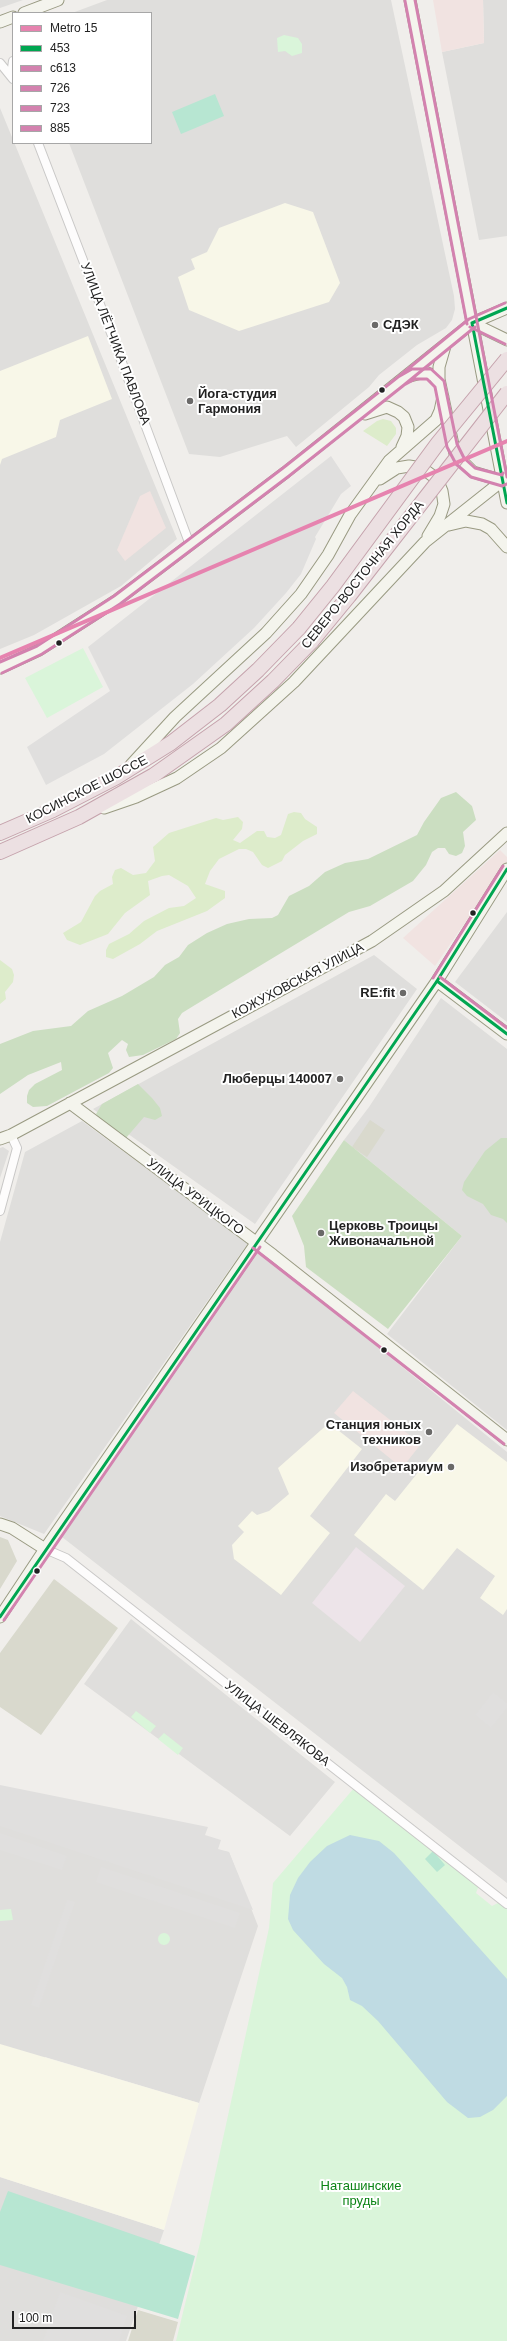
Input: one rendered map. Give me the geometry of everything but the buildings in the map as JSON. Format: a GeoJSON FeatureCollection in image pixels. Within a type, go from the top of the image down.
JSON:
{"type":"FeatureCollection","features":[{"type":"Feature","properties":{"kind":"highway","name":"СЕВЕРО-ВОСТОЧНАЯ ХОРДА"},"geometry":{"type":"LineString","coordinates":[[171,743],[220,705],[258,670],[299,628],[333,586],[438,443],[507,359]]}},
{"type":"Feature","properties":{"kind":"highway","name":"СЕВЕРО-ВОСТОЧНАЯ ХОРДА"},"geometry":{"type":"LineString","coordinates":[[79,817],[154,775],[226,724],[273,681],[312,641],[349,596],[507,393]]}},
{"type":"Feature","properties":{"kind":"highway","name":"КОСИНСКОЕ ШОССЕ"},"geometry":{"type":"LineString","coordinates":[[0,833],[53,810],[115,778],[171,743]]}},
{"type":"Feature","properties":{"kind":"highway","name":"КОСИНСКОЕ ШОССЕ"},"geometry":{"type":"LineString","coordinates":[[0,852],[79,817]]}},
{"type":"Feature","properties":{"kind":"street"},"geometry":{"type":"LineString","coordinates":[[27,12],[58,0]]}},
{"type":"Feature","properties":{"kind":"street"},"geometry":{"type":"LineString","coordinates":[[410,0],[493,431],[505,479],[507,503]]}},
{"type":"Feature","properties":{"kind":"street"},"geometry":{"type":"LineString","coordinates":[[0,22],[12,17]]}},
{"type":"Feature","properties":{"kind":"street"},"geometry":{"type":"LineString","coordinates":[[0,63],[12,77]]}},
{"type":"Feature","properties":{"kind":"street","name":"УЛИЦА ЛЁТЧИКА ПАВЛОВА"},"geometry":{"type":"LineString","coordinates":[[38,144],[111,332],[190,545]]}},
{"type":"Feature","properties":{"kind":"street"},"geometry":{"type":"LineString","coordinates":[[0,668],[39,650],[122,597],[357,416],[472,323],[507,308]]}},
{"type":"Feature","properties":{"kind":"street"},"geometry":{"type":"LineString","coordinates":[[472,323],[507,340]]}},
{"type":"Feature","properties":{"kind":"street"},"geometry":{"type":"LineString","coordinates":[[445,345],[439,367],[440,384],[452,446],[460,461],[474,472],[505,479]]}},
{"type":"Feature","properties":{"kind":"street"},"geometry":{"type":"LineString","coordinates":[[401,381],[414,374],[425,372],[434,376],[440,384]]}},
{"type":"Feature","properties":{"kind":"street"},"geometry":{"type":"LineString","coordinates":[[115,778],[131,764],[175,717],[238,661],[284,613],[315,575],[350,515],[370,487],[401,449],[436,420],[440,411],[442,397]]}},
{"type":"Feature","properties":{"kind":"street"},"geometry":{"type":"LineString","coordinates":[[357,416],[381,408],[398,412],[404,418],[408,427],[407,436],[401,449]]}},
{"type":"Feature","properties":{"kind":"street"},"geometry":{"type":"LineString","coordinates":[[370,487],[392,471],[403,467],[422,468],[432,475],[440,484],[444,504],[440,516],[424,542]]}},
{"type":"Feature","properties":{"kind":"street"},"geometry":{"type":"LineString","coordinates":[[79,817],[136,796],[178,778],[221,748],[294,682],[424,542],[505,479]]}},
{"type":"Feature","properties":{"kind":"street"},"geometry":{"type":"LineString","coordinates":[[444,526],[466,521],[477,522],[491,529],[507,547]]}},
{"type":"Feature","properties":{"kind":"street","name":"КОЖУХОВСКАЯ УЛИЦА"},"geometry":{"type":"LineString","coordinates":[[0,1139],[11,1135],[372,941],[444,891],[507,833]]}},
{"type":"Feature","properties":{"kind":"street"},"geometry":{"type":"LineString","coordinates":[[494,845],[507,841]]}},
{"type":"Feature","properties":{"kind":"street"},"geometry":{"type":"LineString","coordinates":[[0,1617],[45,1549],[437,981],[507,869]]}},
{"type":"Feature","properties":{"kind":"street"},"geometry":{"type":"LineString","coordinates":[[437,981],[507,1034]]}},
{"type":"Feature","properties":{"kind":"street","name":"УЛИЦА УРИЦКОГО"},"geometry":{"type":"LineString","coordinates":[[70,1103],[256,1244],[507,1440]]}},
{"type":"Feature","properties":{"kind":"street"},"geometry":{"type":"LineString","coordinates":[[0,1211],[17,1148],[11,1135]]}},
{"type":"Feature","properties":{"kind":"street"},"geometry":{"type":"LineString","coordinates":[[0,1524],[12,1528],[45,1549]]}},
{"type":"Feature","properties":{"kind":"street","name":"УЛИЦА ШЕВЛЯКОВА"},"geometry":{"type":"LineString","coordinates":[[45,1549],[72,1563],[507,1904]]}},
{"type":"Feature","properties":{"kind":"shaded area"},"geometry":{"type":"Polygon","coordinates":[[[0,0],[23,0],[0,8],[0,0]]]}},
{"type":"Feature","properties":{"kind":"shaded area"},"geometry":{"type":"Polygon","coordinates":[[[107,0],[391,0],[454,296],[455,309],[452,320],[446,328],[417,345],[379,375],[369,387],[296,447],[287,436],[220,457],[189,454],[69,144],[152,144],[152,12],[75,12],[107,0]]]}},
{"type":"Feature","properties":{"kind":"shaded area"},"geometry":{"type":"Polygon","coordinates":[[[433,0],[483,0],[484,43],[442,52],[433,0]]]}},
{"type":"Feature","properties":{"kind":"shaded area"},"geometry":{"type":"Polygon","coordinates":[[[483,0],[507,0],[507,236],[479,240],[442,52],[484,43],[483,0]]]}},
{"type":"Feature","properties":{"kind":"shaded area"},"geometry":{"type":"Polygon","coordinates":[[[0,108],[12,137],[12,144],[15,144],[177,539],[121,586],[34,635],[0,649],[0,108]]]}},
{"type":"Feature","properties":{"kind":"shaded area"},"geometry":{"type":"Polygon","coordinates":[[[285,203],[313,212],[340,283],[329,302],[239,331],[189,310],[178,277],[195,269],[191,259],[207,252],[219,228],[285,203]]]}},
{"type":"Feature","properties":{"kind":"shaded area"},"geometry":{"type":"Polygon","coordinates":[[[88,336],[112,399],[60,420],[56,437],[2,459],[0,465],[0,371],[88,336]]]}},
{"type":"Feature","properties":{"kind":"shaded area"},"geometry":{"type":"Polygon","coordinates":[[[331,456],[351,486],[341,494],[315,537],[316,539],[301,574],[286,593],[254,628],[193,684],[104,754],[46,785],[27,747],[110,691],[88,647],[331,456]]]}},
{"type":"Feature","properties":{"kind":"shaded area"},"geometry":{"type":"Polygon","coordinates":[[[150,491],[166,528],[125,561],[117,550],[140,496],[150,491]]]}},
{"type":"Feature","properties":{"kind":"shaded area"},"geometry":{"type":"Polygon","coordinates":[[[500,850],[507,857],[507,862],[435,966],[403,938],[500,850]]]}},
{"type":"Feature","properties":{"kind":"shaded area"},"geometry":{"type":"Polygon","coordinates":[[[507,912],[507,1022],[455,982],[507,912]]]}},
{"type":"Feature","properties":{"kind":"shaded area"},"geometry":{"type":"Polygon","coordinates":[[[374,955],[417,989],[255,1224],[93,1109],[374,955]]]}},
{"type":"Feature","properties":{"kind":"shaded area"},"geometry":{"type":"Polygon","coordinates":[[[441,998],[507,1049],[507,1430],[387,1334],[462,1236],[344,1140],[369,1107],[441,998]]]}},
{"type":"Feature","properties":{"kind":"shaded area"},"geometry":{"type":"Polygon","coordinates":[[[370,1120],[385,1130],[367,1157],[352,1147],[370,1120]]]}},
{"type":"Feature","properties":{"kind":"shaded area"},"geometry":{"type":"Polygon","coordinates":[[[82,1121],[248,1243],[44,1534],[0,1516],[0,1242],[25,1152],[82,1121]]]}},
{"type":"Feature","properties":{"kind":"shaded area"},"geometry":{"type":"Polygon","coordinates":[[[3,1147],[9,1151],[0,1178],[0,1148],[3,1147]]]}},
{"type":"Feature","properties":{"kind":"shaded area"},"geometry":{"type":"Polygon","coordinates":[[[258,1250],[507,1452],[507,1883],[62,1537],[258,1250]]]}},
{"type":"Feature","properties":{"kind":"shaded area"},"geometry":{"type":"Polygon","coordinates":[[[353,1391],[421,1444],[402,1468],[334,1413],[353,1391]]]}},
{"type":"Feature","properties":{"kind":"shaded area"},"geometry":{"type":"Polygon","coordinates":[[[329,1423],[362,1449],[310,1516],[330,1533],[281,1595],[234,1559],[232,1545],[244,1532],[238,1526],[252,1511],[257,1515],[269,1511],[289,1494],[278,1468],[329,1423]]]}},
{"type":"Feature","properties":{"kind":"shaded area"},"geometry":{"type":"Polygon","coordinates":[[[457,1424],[507,1462],[507,1609],[503,1615],[480,1598],[495,1576],[457,1548],[423,1590],[354,1535],[386,1494],[395,1501],[457,1424]]]}},
{"type":"Feature","properties":{"kind":"shaded area"},"geometry":{"type":"Polygon","coordinates":[[[0,1537],[8,1540],[17,1561],[0,1589],[0,1537]]]}},
{"type":"Feature","properties":{"kind":"shaded area"},"geometry":{"type":"Polygon","coordinates":[[[356,1547],[405,1586],[360,1642],[312,1603],[356,1547]]]}},
{"type":"Feature","properties":{"kind":"shaded area"},"geometry":{"type":"Polygon","coordinates":[[[54,1579],[118,1628],[41,1735],[0,1707],[0,1653],[54,1579]]]}},
{"type":"Feature","properties":{"kind":"shaded area"},"geometry":{"type":"Polygon","coordinates":[[[131,1619],[335,1782],[290,1836],[84,1684],[131,1619]]]}},
{"type":"Feature","properties":{"kind":"shaded area"},"geometry":{"type":"Polygon","coordinates":[[[493,1692],[507,1703],[507,1708],[491,1728],[475,1715],[493,1692]]]}},
{"type":"Feature","properties":{"kind":"shaded area"},"geometry":{"type":"Polygon","coordinates":[[[0,1785],[208,1827],[205,1835],[221,1840],[218,1849],[229,1852],[253,1910],[0,1826],[0,1785]]]}},
{"type":"Feature","properties":{"kind":"shaded area"},"geometry":{"type":"Polygon","coordinates":[[[0,1818],[229,1852],[258,1926],[199,2103],[45,2057],[0,2177],[0,1818]]]}},
{"type":"Feature","properties":{"kind":"shaded area"},"geometry":{"type":"Polygon","coordinates":[[[0,1833],[67,1856],[62,1870],[0,1850],[0,1833]]]}},
{"type":"Feature","properties":{"kind":"shaded area"},"geometry":{"type":"Polygon","coordinates":[[[101,1867],[240,1913],[235,1928],[96,1882],[101,1867]]]}},
{"type":"Feature","properties":{"kind":"shaded area"},"geometry":{"type":"Polygon","coordinates":[[[67,1900],[75,1902],[39,2008],[31,2005],[67,1900]]]}},
{"type":"Feature","properties":{"kind":"shaded area"},"geometry":{"type":"Polygon","coordinates":[[[0,2044],[199,2103],[164,2230],[0,2177],[0,2044]]]}},
{"type":"Feature","properties":{"kind":"shaded area"},"geometry":{"type":"Polygon","coordinates":[[[0,2177],[164,2230],[126,2341],[0,2341],[0,2177]]]}},
{"type":"Feature","properties":{"kind":"shaded area"},"geometry":{"type":"Polygon","coordinates":[[[60,2292],[127,2316],[119,2341],[43,2341],[60,2292]]]}},
{"type":"Feature","properties":{"kind":"shaded area"},"geometry":{"type":"Polygon","coordinates":[[[138,2310],[178,2322],[173,2341],[128,2341],[138,2310]]]}},
{"type":"Feature","properties":{"kind":"green space"},"geometry":{"type":"Polygon","coordinates":[[[284,35],[298,38],[302,44],[302,53],[292,56],[285,51],[278,52],[277,38],[284,35]]]}},
{"type":"Feature","properties":{"kind":"green space"},"geometry":{"type":"Polygon","coordinates":[[[215,94],[224,116],[181,134],[172,112],[215,94]]]}},
{"type":"Feature","properties":{"kind":"green space"},"geometry":{"type":"Polygon","coordinates":[[[383,419],[391,421],[396,428],[396,434],[387,446],[363,431],[377,421],[383,419]]]}},
{"type":"Feature","properties":{"kind":"green space"},"geometry":{"type":"Polygon","coordinates":[[[83,648],[103,687],[47,718],[25,678],[83,648]]]}},
{"type":"Feature","properties":{"kind":"green space"},"geometry":{"type":"Polygon","coordinates":[[[456,792],[472,806],[476,820],[463,832],[465,846],[462,853],[456,856],[449,854],[445,848],[438,848],[432,852],[426,865],[413,881],[370,906],[349,912],[182,1013],[178,1019],[180,1033],[176,1039],[143,1055],[129,1057],[126,1050],[128,1044],[122,1040],[108,1053],[113,1068],[109,1073],[47,1106],[33,1107],[27,1103],[27,1096],[29,1090],[35,1084],[62,1070],[61,1062],[28,1075],[0,1094],[0,1044],[33,1031],[71,1026],[88,1011],[122,996],[154,977],[165,965],[179,957],[188,945],[207,933],[227,924],[249,919],[272,918],[278,915],[289,896],[309,886],[325,872],[345,863],[368,859],[417,835],[424,822],[441,798],[456,792]]]}},
{"type":"Feature","properties":{"kind":"green space"},"geometry":{"type":"Polygon","coordinates":[[[294,812],[301,813],[305,819],[317,827],[317,834],[303,841],[285,855],[282,861],[268,868],[262,865],[253,852],[246,849],[239,849],[219,859],[210,871],[205,884],[225,891],[225,898],[207,911],[157,931],[140,944],[113,959],[106,957],[106,950],[109,944],[129,934],[144,921],[169,908],[184,906],[196,898],[188,886],[169,875],[162,876],[148,881],[150,895],[125,913],[108,934],[80,945],[67,940],[63,933],[81,922],[95,896],[100,891],[113,884],[112,877],[115,870],[121,868],[133,875],[146,873],[155,861],[153,847],[169,833],[216,818],[223,820],[238,817],[243,822],[242,829],[233,840],[240,843],[257,831],[264,831],[267,837],[275,838],[281,835],[288,814],[294,812]]]}},
{"type":"Feature","properties":{"kind":"green space"},"geometry":{"type":"Polygon","coordinates":[[[0,960],[12,969],[14,975],[13,982],[5,992],[6,999],[0,1004],[0,960]]]}},
{"type":"Feature","properties":{"kind":"green space"},"geometry":{"type":"Polygon","coordinates":[[[138,1084],[160,1108],[162,1116],[155,1120],[144,1117],[126,1138],[103,1124],[96,1114],[102,1104],[138,1084]]]}},
{"type":"Feature","properties":{"kind":"green space"},"geometry":{"type":"Polygon","coordinates":[[[501,1138],[507,1138],[507,1223],[503,1219],[491,1215],[483,1204],[467,1196],[462,1190],[464,1182],[485,1151],[501,1138]]]}},
{"type":"Feature","properties":{"kind":"green space"},"geometry":{"type":"Polygon","coordinates":[[[344,1140],[462,1236],[388,1329],[306,1267],[304,1246],[292,1216],[344,1140]]]}},
{"type":"Feature","properties":{"kind":"green space"},"geometry":{"type":"Polygon","coordinates":[[[136,1711],[156,1726],[150,1733],[131,1717],[136,1711]]]}},
{"type":"Feature","properties":{"kind":"green space"},"geometry":{"type":"Polygon","coordinates":[[[164,1733],[183,1748],[178,1755],[158,1739],[164,1733]]]}},
{"type":"Feature","properties":{"kind":"green space","name":"Наташинские пруды"},"geometry":{"type":"Polygon","coordinates":[[[354,1788],[479,1885],[476,1893],[492,1906],[500,1902],[507,1908],[507,2341],[176,2341],[201,2239],[269,1928],[273,1883],[354,1788]]]}},
{"type":"Feature","properties":{"kind":"green space"},"geometry":{"type":"Polygon","coordinates":[[[433,1851],[445,1865],[437,1872],[425,1859],[433,1851]]]}},
{"type":"Feature","properties":{"kind":"green space"},"geometry":{"type":"Polygon","coordinates":[[[11,1909],[13,1920],[0,1921],[0,1910],[11,1909]]]}},
{"type":"Feature","properties":{"kind":"green space"},"geometry":{"type":"Polygon","coordinates":[[[162,1933],[166,1933],[170,1939],[166,1945],[162,1945],[158,1941],[158,1937],[162,1933]]]}},
{"type":"Feature","properties":{"kind":"green space"},"geometry":{"type":"Polygon","coordinates":[[[8,2191],[195,2256],[178,2319],[0,2265],[0,2212],[8,2191]]]}},
{"type":"Feature","properties":{"kind":"water"},"geometry":{"type":"Polygon","coordinates":[[[350,1835],[379,1841],[394,1853],[507,1979],[507,2096],[493,2110],[480,2117],[468,2118],[447,2102],[378,2021],[362,2006],[350,2000],[347,1987],[342,1978],[324,1964],[293,1930],[288,1919],[290,1895],[298,1878],[310,1862],[327,1846],[350,1835]]]}},
{"type":"Feature","properties":{"kind":"metro line","name":"15"},"geometry":{"type":"LineString","coordinates":[[0,658],[507,441]]}},
{"type":"Feature","properties":{"kind":"transit line","name":"726"},"geometry":{"type":"LineString","coordinates":[[415,0],[507,477]]}},
{"type":"Feature","properties":{"kind":"transit line","name":"с613"},"geometry":{"type":"LineString","coordinates":[[405,1],[467,324]]}},
{"type":"Feature","properties":{"kind":"transit line","name":"885"},"geometry":{"type":"LineString","coordinates":[[398,377],[469,319],[505,303]]}},
{"type":"Feature","properties":{"kind":"transit line","name":"453"},"geometry":{"type":"LineString","coordinates":[[472,323],[507,308]]}},
{"type":"Feature","properties":{"kind":"transit line","name":"453"},"geometry":{"type":"LineString","coordinates":[[472,323],[507,503]]}},
{"type":"Feature","properties":{"kind":"transit line","name":"с613"},"geometry":{"type":"LineString","coordinates":[[470,327],[505,344]]}},
{"type":"Feature","properties":{"kind":"transit line","name":"с613"},"geometry":{"type":"LineString","coordinates":[[404,385],[475,327]]}},
{"type":"Feature","properties":{"kind":"transit line","name":"885"},"geometry":{"type":"LineString","coordinates":[[0,662],[37,646],[114,596],[283,468],[398,377],[412,369],[431,369],[444,381],[457,444],[464,458],[475,468],[502,475],[503,473]]}},
{"type":"Feature","properties":{"kind":"transit line","name":"с613"},"geometry":{"type":"LineString","coordinates":[[2,673],[42,654],[120,604],[289,476],[404,385],[415,379],[427,379],[435,387],[447,447],[456,464],[471,477],[502,486],[507,484]]}},
{"type":"Feature","properties":{"kind":"transit line","name":"726"},"geometry":{"type":"LineString","coordinates":[[433,978],[503,866]]}},
{"type":"Feature","properties":{"kind":"transit line","name":"453"},"geometry":{"type":"LineString","coordinates":[[0,1617],[437,981],[507,869]]}},
{"type":"Feature","properties":{"kind":"transit line","name":"726"},"geometry":{"type":"LineString","coordinates":[[440,977],[507,1028]]}},
{"type":"Feature","properties":{"kind":"transit line","name":"453"},"geometry":{"type":"LineString","coordinates":[[437,981],[507,1034]]}},
{"type":"Feature","properties":{"kind":"transit line","name":"723"},"geometry":{"type":"LineString","coordinates":[[4,1620],[260,1247]]}},
{"type":"Feature","properties":{"kind":"transit line","name":"723"},"geometry":{"type":"LineString","coordinates":[[253,1248],[504,1444]]}},
{"type":"Feature","properties":{"kind":"place","name":"СДЭК"},"geometry":{"type":"Point","coordinates":[375,325]}},
{"type":"Feature","properties":{"kind":"place","name":"Йога-студия Гармония"},"geometry":{"type":"Point","coordinates":[190,401]}},
{"type":"Feature","properties":{"kind":"place","name":"RE:fit"},"geometry":{"type":"Point","coordinates":[403,993]}},
{"type":"Feature","properties":{"kind":"place","name":"Люберцы 140007"},"geometry":{"type":"Point","coordinates":[340,1079]}},
{"type":"Feature","properties":{"kind":"place","name":"Церковь Троицы Живоначальной"},"geometry":{"type":"Point","coordinates":[321,1233]}},
{"type":"Feature","properties":{"kind":"place","name":"Станция юных техников"},"geometry":{"type":"Point","coordinates":[429,1432]}},
{"type":"Feature","properties":{"kind":"place","name":"Изобретариум"},"geometry":{"type":"Point","coordinates":[451,1467]}}]}
